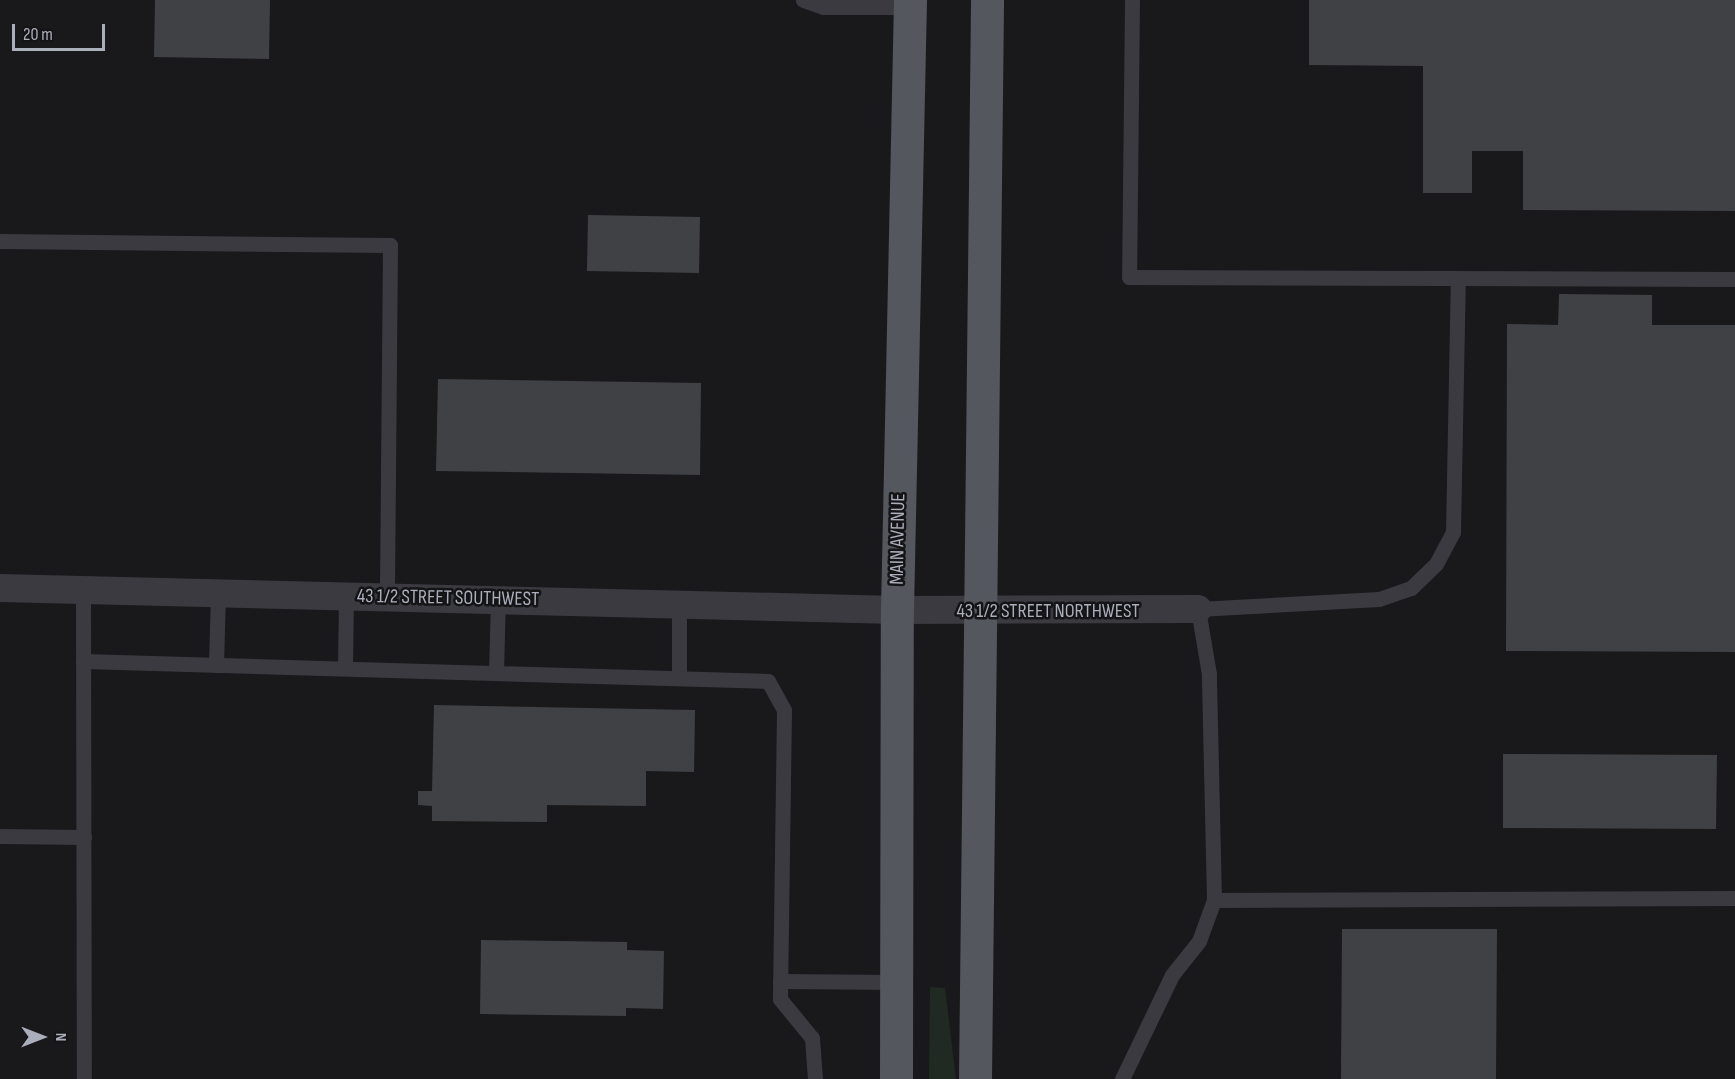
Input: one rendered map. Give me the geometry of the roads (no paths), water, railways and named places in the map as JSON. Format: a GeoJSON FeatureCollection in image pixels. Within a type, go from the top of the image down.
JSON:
{"type":"FeatureCollection","features":[{"type":"Feature","properties":{"kind":"main road"},"geometry":{"type":"LineString","coordinates":[[975,1079],[987,0]]}},
{"type":"Feature","properties":{"kind":"main road","name":"MAIN AVENUE"},"geometry":{"type":"LineString","coordinates":[[896,1079],[897,610],[910,3]]}},
{"type":"Feature","properties":{"kind":"street","name":"43 1/2 STREET SOUTHWEST"},"geometry":{"type":"LineString","coordinates":[[0,588],[897,610]]}},
{"type":"Feature","properties":{"kind":"street","name":"43 1/2 STREET NORTHWEST"},"geometry":{"type":"LineString","coordinates":[[897,610],[1198,609]]}},
{"type":"Feature","properties":{"kind":"lane"},"geometry":{"type":"LineString","coordinates":[[803,0],[823,7],[910,3]]}},
{"type":"Feature","properties":{"kind":"lane"},"geometry":{"type":"LineString","coordinates":[[1132,0],[1129,277],[1735,279]]}},
{"type":"Feature","properties":{"kind":"lane"},"geometry":{"type":"LineString","coordinates":[[0,241],[390,245],[387,596]]}},
{"type":"Feature","properties":{"kind":"lane"},"geometry":{"type":"LineString","coordinates":[[1122,1079],[1172,975],[1199,941],[1214,900],[1209,674],[1198,609],[1379,599],[1411,588],[1436,564],[1453,532],[1458,278]]}},
{"type":"Feature","properties":{"kind":"lane"},"geometry":{"type":"LineString","coordinates":[[83,591],[84,1079]]}},
{"type":"Feature","properties":{"kind":"lane"},"geometry":{"type":"LineString","coordinates":[[216,665],[218,594]]}},
{"type":"Feature","properties":{"kind":"lane"},"geometry":{"type":"LineString","coordinates":[[345,668],[346,595]]}},
{"type":"Feature","properties":{"kind":"lane"},"geometry":{"type":"LineString","coordinates":[[496,673],[498,599]]}},
{"type":"Feature","properties":{"kind":"lane"},"geometry":{"type":"LineString","coordinates":[[679,603],[679,678]]}},
{"type":"Feature","properties":{"kind":"lane"},"geometry":{"type":"LineString","coordinates":[[83,661],[768,681],[784,710],[780,999],[812,1038],[815,1079]]}},
{"type":"Feature","properties":{"kind":"lane"},"geometry":{"type":"LineString","coordinates":[[0,837],[84,837]]}},
{"type":"Feature","properties":{"kind":"lane"},"geometry":{"type":"LineString","coordinates":[[1214,900],[1735,898]]}},
{"type":"Feature","properties":{"kind":"lane"},"geometry":{"type":"LineString","coordinates":[[780,981],[896,982]]}}]}
